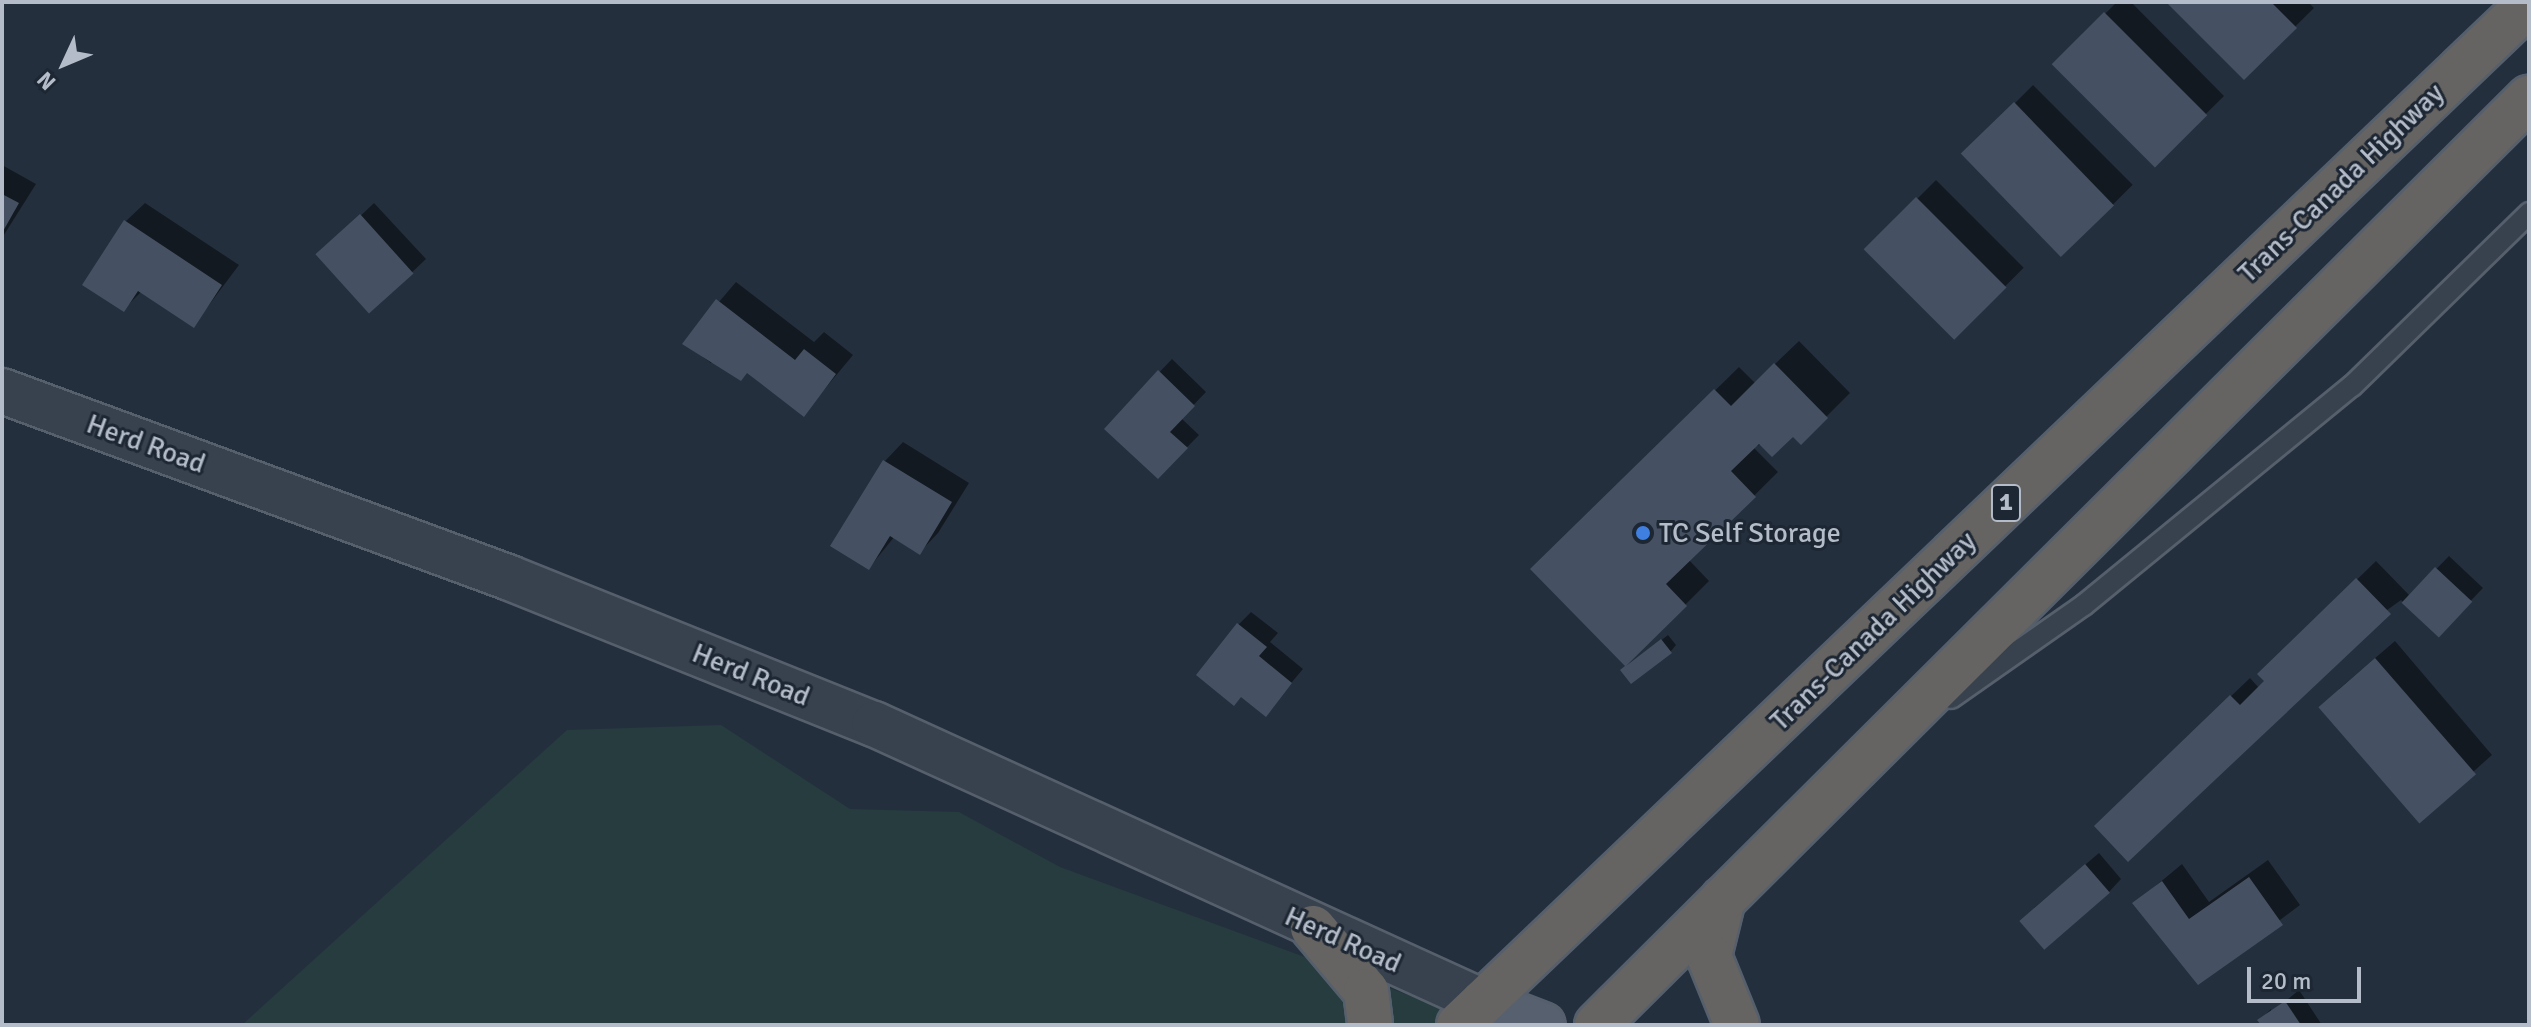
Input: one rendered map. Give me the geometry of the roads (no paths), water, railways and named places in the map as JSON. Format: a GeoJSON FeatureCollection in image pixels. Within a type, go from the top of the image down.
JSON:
{"type":"FeatureCollection","features":[{"type":"Feature","properties":{"kind":"highway","name":"Trans-Canada Highway"},"geometry":{"type":"LineString","coordinates":[[1471,1014],[2529,4]]}},
{"type":"Feature","properties":{"kind":"highway"},"geometry":{"type":"LineString","coordinates":[[1597,1025],[1856,764],[2529,98]]}},
{"type":"Feature","properties":{"kind":"highway"},"geometry":{"type":"LineString","coordinates":[[1723,899],[1709,956],[1737,1025]]}},
{"type":"Feature","properties":{"kind":"highway"},"geometry":{"type":"LineString","coordinates":[[1313,928],[1366,991],[1370,1025]]}},
{"type":"Feature","properties":{"kind":"main road"},"geometry":{"type":"LineString","coordinates":[[1471,1014],[1543,1025]]}},
{"type":"Feature","properties":{"kind":"street","name":"Herd Road"},"geometry":{"type":"LineString","coordinates":[[2,391],[510,578],[874,724],[1313,928],[1471,1014]]}},
{"type":"Feature","properties":{"kind":"lane"},"geometry":{"type":"LineString","coordinates":[[1856,764],[2120,575],[2352,386],[2529,213]]}},
{"type":"Feature","properties":{"kind":"place","name":"TC Self Storage"},"geometry":{"type":"Point","coordinates":[1643,533]}}]}
